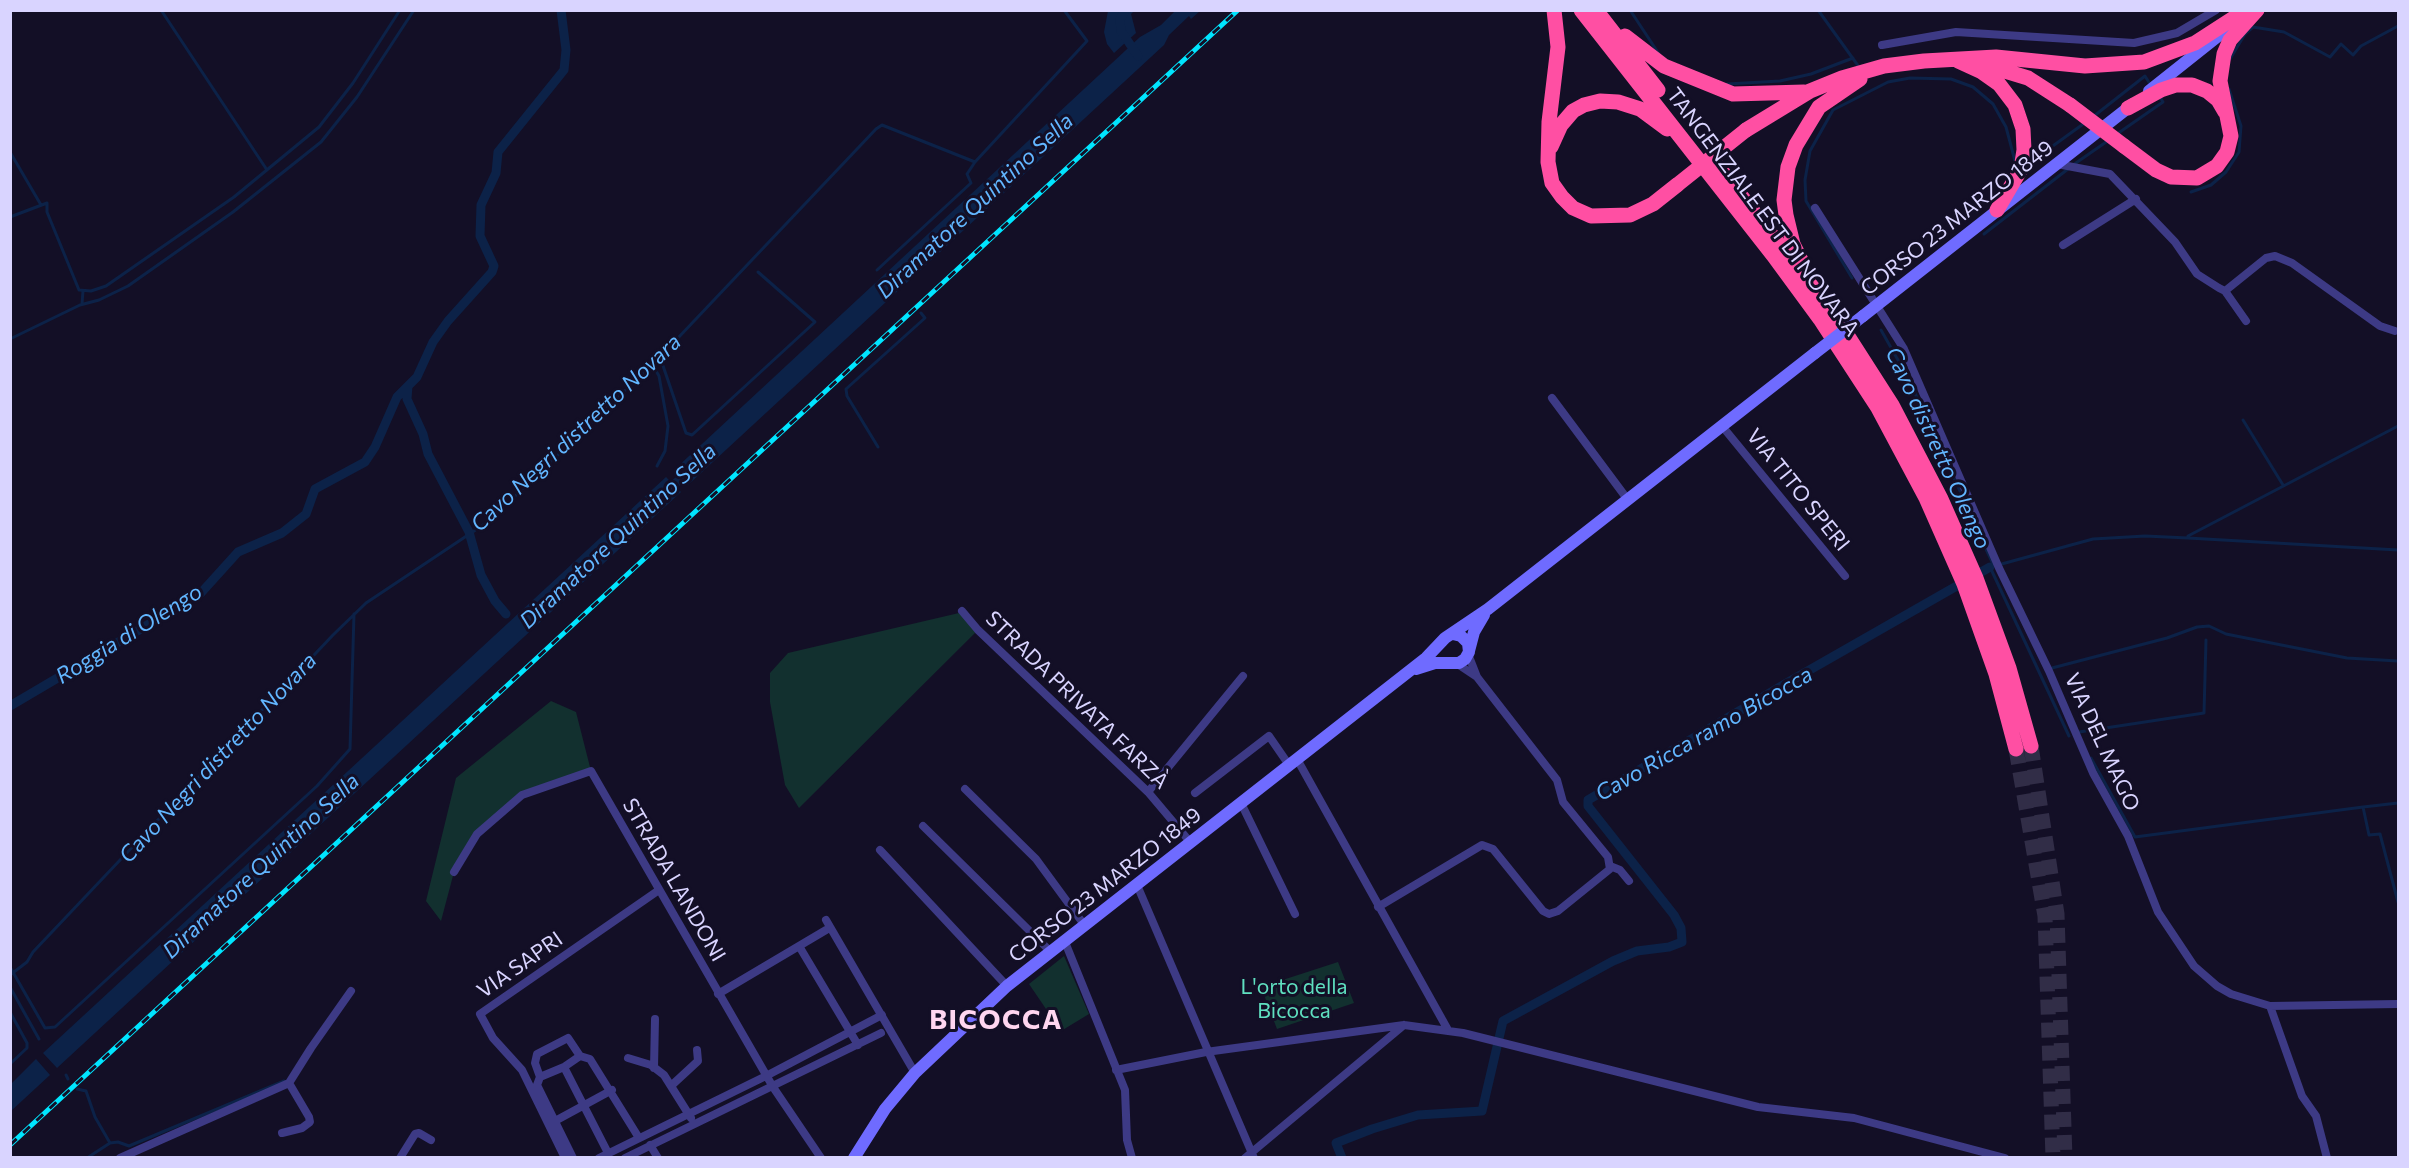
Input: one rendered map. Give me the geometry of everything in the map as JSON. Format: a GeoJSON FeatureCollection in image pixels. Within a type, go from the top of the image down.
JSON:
{"type":"FeatureCollection","features":[{"type":"Feature","properties":{"kind":"highway"},"geometry":{"type":"LineString","coordinates":[[1554,10],[1558,47],[1549,122],[1548,162],[1552,183],[1562,197],[1573,208],[1591,216],[1630,215],[1653,204],[1746,130],[1810,91]]}},
{"type":"Feature","properties":{"kind":"highway","name":"TANGENZIALE EST DI NOVARA"},"geometry":{"type":"LineString","coordinates":[[1581,10],[1698,158],[1820,319],[1884,418],[1926,498],[1964,585],[2024,747],[2009,668],[1976,578],[1941,499],[1892,405],[1835,316],[1596,10]]}},
{"type":"Feature","properties":{"kind":"highway"},"geometry":{"type":"LineString","coordinates":[[1600,10],[1632,43],[1656,61],[1702,84],[1732,94],[1810,91],[1884,66],[1924,61],[1996,57],[2106,66],[2144,62],[2195,43],[2246,10]]}},
{"type":"Feature","properties":{"kind":"highway"},"geometry":{"type":"LineString","coordinates":[[1956,60],[1989,65],[2022,76],[2070,105],[2164,174],[2180,178],[2197,178],[2212,171],[2227,152],[2232,136],[2220,81],[2221,65],[2230,40],[2257,10]]}},
{"type":"Feature","properties":{"kind":"highway"},"geometry":{"type":"LineString","coordinates":[[1956,60],[1982,72],[2000,84],[2009,96],[2023,129],[2022,161],[2012,187],[1997,210]]}},
{"type":"Feature","properties":{"kind":"highway"},"geometry":{"type":"LineString","coordinates":[[1835,316],[1793,244],[1786,215],[1785,184],[1796,145],[1819,107],[1863,74]]}},
{"type":"Feature","properties":{"kind":"highway"},"geometry":{"type":"LineString","coordinates":[[2128,108],[2155,91],[2176,85],[2192,85],[2207,91],[2217,100],[2229,120]]}},
{"type":"Feature","properties":{"kind":"highway"},"geometry":{"type":"LineString","coordinates":[[1548,162],[1553,141],[1573,111],[1584,105],[1600,101],[1618,102],[1640,109],[1660,122],[1698,158]]}},
{"type":"Feature","properties":{"kind":"main road"},"geometry":{"type":"LineString","coordinates":[[2155,91],[2251,10]]}},
{"type":"Feature","properties":{"kind":"main road","name":"CORSO 23 MARZO 1849"},"geometry":{"type":"LineString","coordinates":[[1454,634],[1997,210],[2066,166],[2128,108]]}},
{"type":"Feature","properties":{"kind":"main road","name":"CORSO 23 MARZO 1849"},"geometry":{"type":"LineString","coordinates":[[1468,653],[1474,632],[1488,609]]}},
{"type":"Feature","properties":{"kind":"main road"},"geometry":{"type":"LineString","coordinates":[[1454,634],[1465,639],[1468,653],[1455,663],[1442,655],[1441,645],[1445,638],[1454,634]]}},
{"type":"Feature","properties":{"kind":"main road","name":"CORSO 23 MARZO 1849"},"geometry":{"type":"LineString","coordinates":[[854,1158],[885,1109],[915,1073],[1007,986],[1441,645]]}},
{"type":"Feature","properties":{"kind":"main road","name":"CORSO 23 MARZO 1849"},"geometry":{"type":"LineString","coordinates":[[1409,672],[1435,663],[1455,663]]}},
{"type":"Feature","properties":{"kind":"street"},"geometry":{"type":"LineString","coordinates":[[1882,45],[1956,32],[2134,43],[2177,33],[2216,10]]}},
{"type":"Feature","properties":{"kind":"street"},"geometry":{"type":"LineString","coordinates":[[2066,166],[2110,174],[2175,242],[2197,274],[2225,291],[2246,321]]}},
{"type":"Feature","properties":{"kind":"street"},"geometry":{"type":"LineString","coordinates":[[2064,245],[2136,199]]}},
{"type":"Feature","properties":{"kind":"street","name":"VIA DEL MAGO"},"geometry":{"type":"LineString","coordinates":[[1815,208],[1904,348],[1998,565],[2049,671],[2093,773],[2128,836],[2158,912],[2194,966],[2217,986],[2231,994],[2270,1006],[2398,1004]]}},
{"type":"Feature","properties":{"kind":"street"},"geometry":{"type":"LineString","coordinates":[[2225,291],[2266,258],[2275,256],[2292,263],[2380,326],[2395,331]]}},
{"type":"Feature","properties":{"kind":"street"},"geometry":{"type":"LineString","coordinates":[[1552,398],[1628,500]]}},
{"type":"Feature","properties":{"kind":"street","name":"VIA TITO SPERI"},"geometry":{"type":"LineString","coordinates":[[1722,426],[1845,576]]}},
{"type":"Feature","properties":{"kind":"street","name":"STRADA PRIVATA FARZÀ"},"geometry":{"type":"LineString","coordinates":[[962,611],[978,630],[1148,792],[1191,843]]}},
{"type":"Feature","properties":{"kind":"street"},"geometry":{"type":"LineString","coordinates":[[1378,907],[1482,845],[1490,846],[1543,911],[1549,914],[1558,911],[1607,873],[1610,866],[1608,857],[1563,802],[1557,780],[1477,677],[1468,653]]}},
{"type":"Feature","properties":{"kind":"street"},"geometry":{"type":"LineString","coordinates":[[1455,663],[1477,677]]}},
{"type":"Feature","properties":{"kind":"street"},"geometry":{"type":"LineString","coordinates":[[1148,792],[1243,676]]}},
{"type":"Feature","properties":{"kind":"street"},"geometry":{"type":"LineString","coordinates":[[1195,794],[1269,736],[1293,762],[1448,1030]]}},
{"type":"Feature","properties":{"kind":"street","name":"STRADA LANDONI"},"geometry":{"type":"LineString","coordinates":[[454,872],[477,834],[518,797],[546,784],[591,771],[772,1087],[821,1158]]}},
{"type":"Feature","properties":{"kind":"street"},"geometry":{"type":"LineString","coordinates":[[965,789],[1036,860],[1085,926]]}},
{"type":"Feature","properties":{"kind":"street"},"geometry":{"type":"LineString","coordinates":[[1241,803],[1295,914]]}},
{"type":"Feature","properties":{"kind":"street"},"geometry":{"type":"LineString","coordinates":[[923,826],[1051,952]]}},
{"type":"Feature","properties":{"kind":"street"},"geometry":{"type":"LineString","coordinates":[[880,850],[1007,986]]}},
{"type":"Feature","properties":{"kind":"street"},"geometry":{"type":"LineString","coordinates":[[1610,866],[1620,870],[1629,881]]}},
{"type":"Feature","properties":{"kind":"street"},"geometry":{"type":"LineString","coordinates":[[1137,885],[1250,1156],[1404,1025]]}},
{"type":"Feature","properties":{"kind":"street","name":"VIA SAPRI"},"geometry":{"type":"LineString","coordinates":[[566,1158],[522,1070],[493,1038],[480,1014],[659,890]]}},
{"type":"Feature","properties":{"kind":"street"},"geometry":{"type":"LineString","coordinates":[[826,920],[915,1073]]}},
{"type":"Feature","properties":{"kind":"street"},"geometry":{"type":"LineString","coordinates":[[718,994],[826,930]]}},
{"type":"Feature","properties":{"kind":"street"},"geometry":{"type":"LineString","coordinates":[[1065,942],[1125,1090],[1127,1140],[1132,1158]]}},
{"type":"Feature","properties":{"kind":"street"},"geometry":{"type":"LineString","coordinates":[[799,946],[858,1045]]}},
{"type":"Feature","properties":{"kind":"street"},"geometry":{"type":"LineString","coordinates":[[120,1158],[290,1083],[351,991]]}},
{"type":"Feature","properties":{"kind":"street"},"geometry":{"type":"LineString","coordinates":[[2270,1006],[2302,1096],[2316,1116],[2327,1158]]}},
{"type":"Feature","properties":{"kind":"street"},"geometry":{"type":"LineString","coordinates":[[599,1158],[766,1076],[882,1015]]}},
{"type":"Feature","properties":{"kind":"street"},"geometry":{"type":"LineString","coordinates":[[654,1068],[655,1019]]}},
{"type":"Feature","properties":{"kind":"street"},"geometry":{"type":"LineString","coordinates":[[1116,1070],[1206,1052],[1404,1025],[1448,1030],[1758,1107],[1854,1118],[2005,1158]]}},
{"type":"Feature","properties":{"kind":"street"},"geometry":{"type":"LineString","coordinates":[[625,1158],[881,1033]]}},
{"type":"Feature","properties":{"kind":"street"},"geometry":{"type":"LineString","coordinates":[[573,1158],[537,1085],[540,1077],[535,1063],[537,1054],[568,1038],[580,1056],[590,1059],[612,1090],[639,1138]]}},
{"type":"Feature","properties":{"kind":"street"},"geometry":{"type":"LineString","coordinates":[[672,1085],[698,1061],[697,1050]]}},
{"type":"Feature","properties":{"kind":"street"},"geometry":{"type":"LineString","coordinates":[[540,1077],[564,1067],[580,1056]]}},
{"type":"Feature","properties":{"kind":"street"},"geometry":{"type":"LineString","coordinates":[[628,1058],[654,1068],[664,1075],[694,1123]]}},
{"type":"Feature","properties":{"kind":"street"},"geometry":{"type":"LineString","coordinates":[[564,1067],[608,1153]]}},
{"type":"Feature","properties":{"kind":"street"},"geometry":{"type":"LineString","coordinates":[[282,1133],[310,1122],[290,1083]]}},
{"type":"Feature","properties":{"kind":"street"},"geometry":{"type":"LineString","coordinates":[[555,1121],[612,1090]]}},
{"type":"Feature","properties":{"kind":"street"},"geometry":{"type":"LineString","coordinates":[[400,1158],[415,1134],[419,1133],[431,1140]]}},
{"type":"Feature","properties":{"kind":"street"},"geometry":{"type":"LineString","coordinates":[[650,1145],[658,1158]]}},
{"type":"Feature","properties":{"kind":"green space"},"geometry":{"type":"Polygon","coordinates":[[[959,613],[977,631],[799,808],[785,785],[770,702],[770,673],[788,653],[959,613]]]}},
{"type":"Feature","properties":{"kind":"green space"},"geometry":{"type":"Polygon","coordinates":[[[551,701],[576,712],[591,771],[518,797],[477,834],[454,872],[441,921],[426,901],[456,778],[551,701]]]}},
{"type":"Feature","properties":{"kind":"green space"},"geometry":{"type":"Polygon","coordinates":[[[1064,956],[1089,1014],[1061,1031],[1029,984],[1064,956]]]}},
{"type":"Feature","properties":{"kind":"green space","name":"L'orto della Bicocca"},"geometry":{"type":"Polygon","coordinates":[[[1338,962],[1354,1003],[1277,1029],[1261,987],[1338,962]]]}},
{"type":"Feature","properties":{"kind":"water"},"geometry":{"type":"Polygon","coordinates":[[[1108,11],[1134,11],[1131,14],[1136,33],[1114,53],[1107,44],[1104,32],[1108,11]]]}},
{"type":"Feature","properties":{"kind":"water"},"geometry":{"type":"Polygon","coordinates":[[[1175,11],[1200,11],[1191,19],[1189,16],[1169,35],[1164,45],[688,485],[674,470],[1140,37],[1161,25],[1175,11]]]}},
{"type":"Feature","properties":{"kind":"water"},"geometry":{"type":"Polygon","coordinates":[[[666,477],[681,492],[57,1068],[43,1053],[666,477]]]}},
{"type":"Feature","properties":{"kind":"water"},"geometry":{"type":"Polygon","coordinates":[[[36,1059],[50,1075],[11,1111],[11,1084],[36,1059]]]}},
{"type":"Feature","properties":{"kind":"waterway"},"geometry":{"type":"LineString","coordinates":[[161,10],[267,170]]}},
{"type":"Feature","properties":{"kind":"waterway"},"geometry":{"type":"LineString","coordinates":[[10,217],[47,203],[47,212],[79,290],[91,291],[106,286],[234,197],[319,127],[353,83],[400,10]]}},
{"type":"Feature","properties":{"kind":"waterway"},"geometry":{"type":"LineString","coordinates":[[10,339],[80,305],[99,300],[128,286],[233,212],[321,142],[357,97],[414,10]]}},
{"type":"Feature","properties":{"kind":"waterway","name":"Roggia di Olengo"},"geometry":{"type":"LineString","coordinates":[[10,706],[200,594],[238,552],[282,533],[306,514],[315,489],[365,462],[375,447],[397,397],[417,377],[433,342],[448,321],[492,272],[494,266],[480,236],[481,205],[496,173],[498,152],[564,70],[566,50],[561,10]]}},
{"type":"Feature","properties":{"kind":"waterway","name":"Cavo Negri distretto Novara"},"geometry":{"type":"LineString","coordinates":[[877,270],[971,183],[967,174],[975,162],[1087,41],[1064,10]]}},
{"type":"Feature","properties":{"kind":"waterway"},"geometry":{"type":"LineString","coordinates":[[1125,10],[1120,20],[1121,31],[1138,56]]}},
{"type":"Feature","properties":{"kind":"waterway","name":"Cavo distretto Olengo"},"geometry":{"type":"LineString","coordinates":[[1630,10],[1659,54]]}},
{"type":"Feature","properties":{"kind":"waterway","name":"Cavo distretto Olengo"},"geometry":{"type":"LineString","coordinates":[[1818,10],[1859,67]]}},
{"type":"Feature","properties":{"kind":"waterway","name":"Cavo distretto Olengo"},"geometry":{"type":"LineString","coordinates":[[2230,59],[2245,34],[2253,27],[2284,32],[2330,57],[2341,44],[2353,55],[2361,46],[2398,26]]}},
{"type":"Feature","properties":{"kind":"waterway","name":"Cavo distretto Olengo"},"geometry":{"type":"LineString","coordinates":[[1727,84],[1780,81],[1811,74],[1853,58]]}},
{"type":"Feature","properties":{"kind":"waterway","name":"Cavo distretto Olengo"},"geometry":{"type":"LineString","coordinates":[[2094,116],[2145,76],[2150,84]]}},
{"type":"Feature","properties":{"kind":"waterway","name":"Cavo distretto Olengo"},"geometry":{"type":"LineString","coordinates":[[1852,278],[1806,201],[1805,180],[1810,151],[1833,110],[1888,82],[1910,78],[1951,79],[1973,87],[1993,104],[2006,127],[2015,161]]}},
{"type":"Feature","properties":{"kind":"waterway","name":"Cavo distretto Olengo"},"geometry":{"type":"LineString","coordinates":[[2191,192],[2211,185],[2226,172],[2239,152],[2241,126],[2229,89]]}},
{"type":"Feature","properties":{"kind":"waterway"},"geometry":{"type":"LineString","coordinates":[[2117,134],[2163,102],[2160,97]]}},
{"type":"Feature","properties":{"kind":"waterway","name":"Cavo distretto Olengo"},"geometry":{"type":"LineString","coordinates":[[2027,161],[2032,161],[2086,122]]}},
{"type":"Feature","properties":{"kind":"waterway","name":"Cavo Negri distretto Novara"},"geometry":{"type":"LineString","coordinates":[[10,975],[27,962],[33,952],[333,635],[366,603],[489,521],[659,358],[876,129],[882,125],[975,162]]}},
{"type":"Feature","properties":{"kind":"waterway"},"geometry":{"type":"LineString","coordinates":[[2073,165],[2109,140]]}},
{"type":"Feature","properties":{"kind":"waterway"},"geometry":{"type":"LineString","coordinates":[[10,152],[41,205]]}},
{"type":"Feature","properties":{"kind":"waterway"},"geometry":{"type":"LineString","coordinates":[[1984,234],[2068,169]]}},
{"type":"Feature","properties":{"kind":"waterway"},"geometry":{"type":"LineString","coordinates":[[660,357],[686,433],[692,435],[815,322],[758,272]]}},
{"type":"Feature","properties":{"kind":"waterway"},"geometry":{"type":"LineString","coordinates":[[82,304],[83,291]]}},
{"type":"Feature","properties":{"kind":"waterway"},"geometry":{"type":"LineString","coordinates":[[878,447],[847,396],[846,389],[925,318],[921,313]]}},
{"type":"Feature","properties":{"kind":"waterway","name":"Cavo distretto Olengo"},"geometry":{"type":"LineString","coordinates":[[1881,330],[1907,376],[1984,543]]}},
{"type":"Feature","properties":{"kind":"waterway"},"geometry":{"type":"LineString","coordinates":[[652,364],[659,376],[668,426],[665,451],[657,466]]}},
{"type":"Feature","properties":{"kind":"waterway"},"geometry":{"type":"LineString","coordinates":[[408,386],[407,399],[423,434],[428,454],[469,532],[481,575],[495,601],[506,614]]}},
{"type":"Feature","properties":{"kind":"waterway"},"geometry":{"type":"LineString","coordinates":[[2243,420],[2283,485]]}},
{"type":"Feature","properties":{"kind":"waterway","name":"Cavo distretto Olengo"},"geometry":{"type":"LineString","coordinates":[[1998,565],[2093,539],[2145,536],[2188,538],[2398,426]]}},
{"type":"Feature","properties":{"kind":"waterway","name":"Diramatore Quintino Sella"},"geometry":{"type":"LineString","coordinates":[[666,492],[689,471]]}},
{"type":"Feature","properties":{"kind":"waterway","name":"Cavo distretto Olengo"},"geometry":{"type":"LineString","coordinates":[[2188,538],[2398,550]]}},
{"type":"Feature","properties":{"kind":"waterway"},"geometry":{"type":"LineString","coordinates":[[1986,549],[1994,566],[1990,567],[2069,736]]}},
{"type":"Feature","properties":{"kind":"waterway","name":"Cavo Ricca ramo Bicocca"},"geometry":{"type":"LineString","coordinates":[[1342,1158],[1336,1143],[1372,1129],[1418,1115],[1482,1111],[1503,1021],[1613,961],[1637,951],[1669,947],[1682,942],[1681,928],[1674,915],[1588,806],[1588,800],[1990,567]]}},
{"type":"Feature","properties":{"kind":"waterway"},"geometry":{"type":"LineString","coordinates":[[10,967],[45,1028],[55,1027],[317,786],[350,749],[354,614]]}},
{"type":"Feature","properties":{"kind":"waterway"},"geometry":{"type":"LineString","coordinates":[[2052,668],[2167,638],[2197,627],[2209,626],[2226,634],[2347,658],[2398,661]]}},
{"type":"Feature","properties":{"kind":"waterway"},"geometry":{"type":"LineString","coordinates":[[2079,732],[2204,713],[2206,640]]}},
{"type":"Feature","properties":{"kind":"waterway"},"geometry":{"type":"LineString","coordinates":[[2091,758],[2135,837],[2363,807],[2369,835],[2380,834],[2398,902]]}},
{"type":"Feature","properties":{"kind":"waterway"},"geometry":{"type":"LineString","coordinates":[[2363,807],[2398,803]]}},
{"type":"Feature","properties":{"kind":"waterway"},"geometry":{"type":"LineString","coordinates":[[10,987],[39,1039]]}},
{"type":"Feature","properties":{"kind":"waterway","name":"Cavo Negri distretto Novara"},"geometry":{"type":"LineString","coordinates":[[10,1012],[27,1043],[27,1048],[10,1064]]}},
{"type":"Feature","properties":{"kind":"waterway"},"geometry":{"type":"LineString","coordinates":[[66,1075],[68,1079]]}},
{"type":"Feature","properties":{"kind":"waterway"},"geometry":{"type":"LineString","coordinates":[[110,1143],[118,1142],[129,1146],[284,1081]]}},
{"type":"Feature","properties":{"kind":"waterway"},"geometry":{"type":"LineString","coordinates":[[77,1089],[86,1091],[95,1117],[110,1143],[87,1158]]}},
{"type":"Feature","properties":{"kind":"tunnel"},"geometry":{"type":"LineString","coordinates":[[2031,746],[2057,914],[2065,1158]]}},
{"type":"Feature","properties":{"kind":"tunnel"},"geometry":{"type":"LineString","coordinates":[[2016,749],[2045,916],[2053,1158]]}},
{"type":"Feature","properties":{"kind":"railway"},"geometry":{"type":"LineString","coordinates":[[10,1145],[1238,10]]}},
{"type":"Feature","properties":{"kind":"district","name":"BICOCCA"},"geometry":{"type":"Point","coordinates":[996,1020]}}]}
